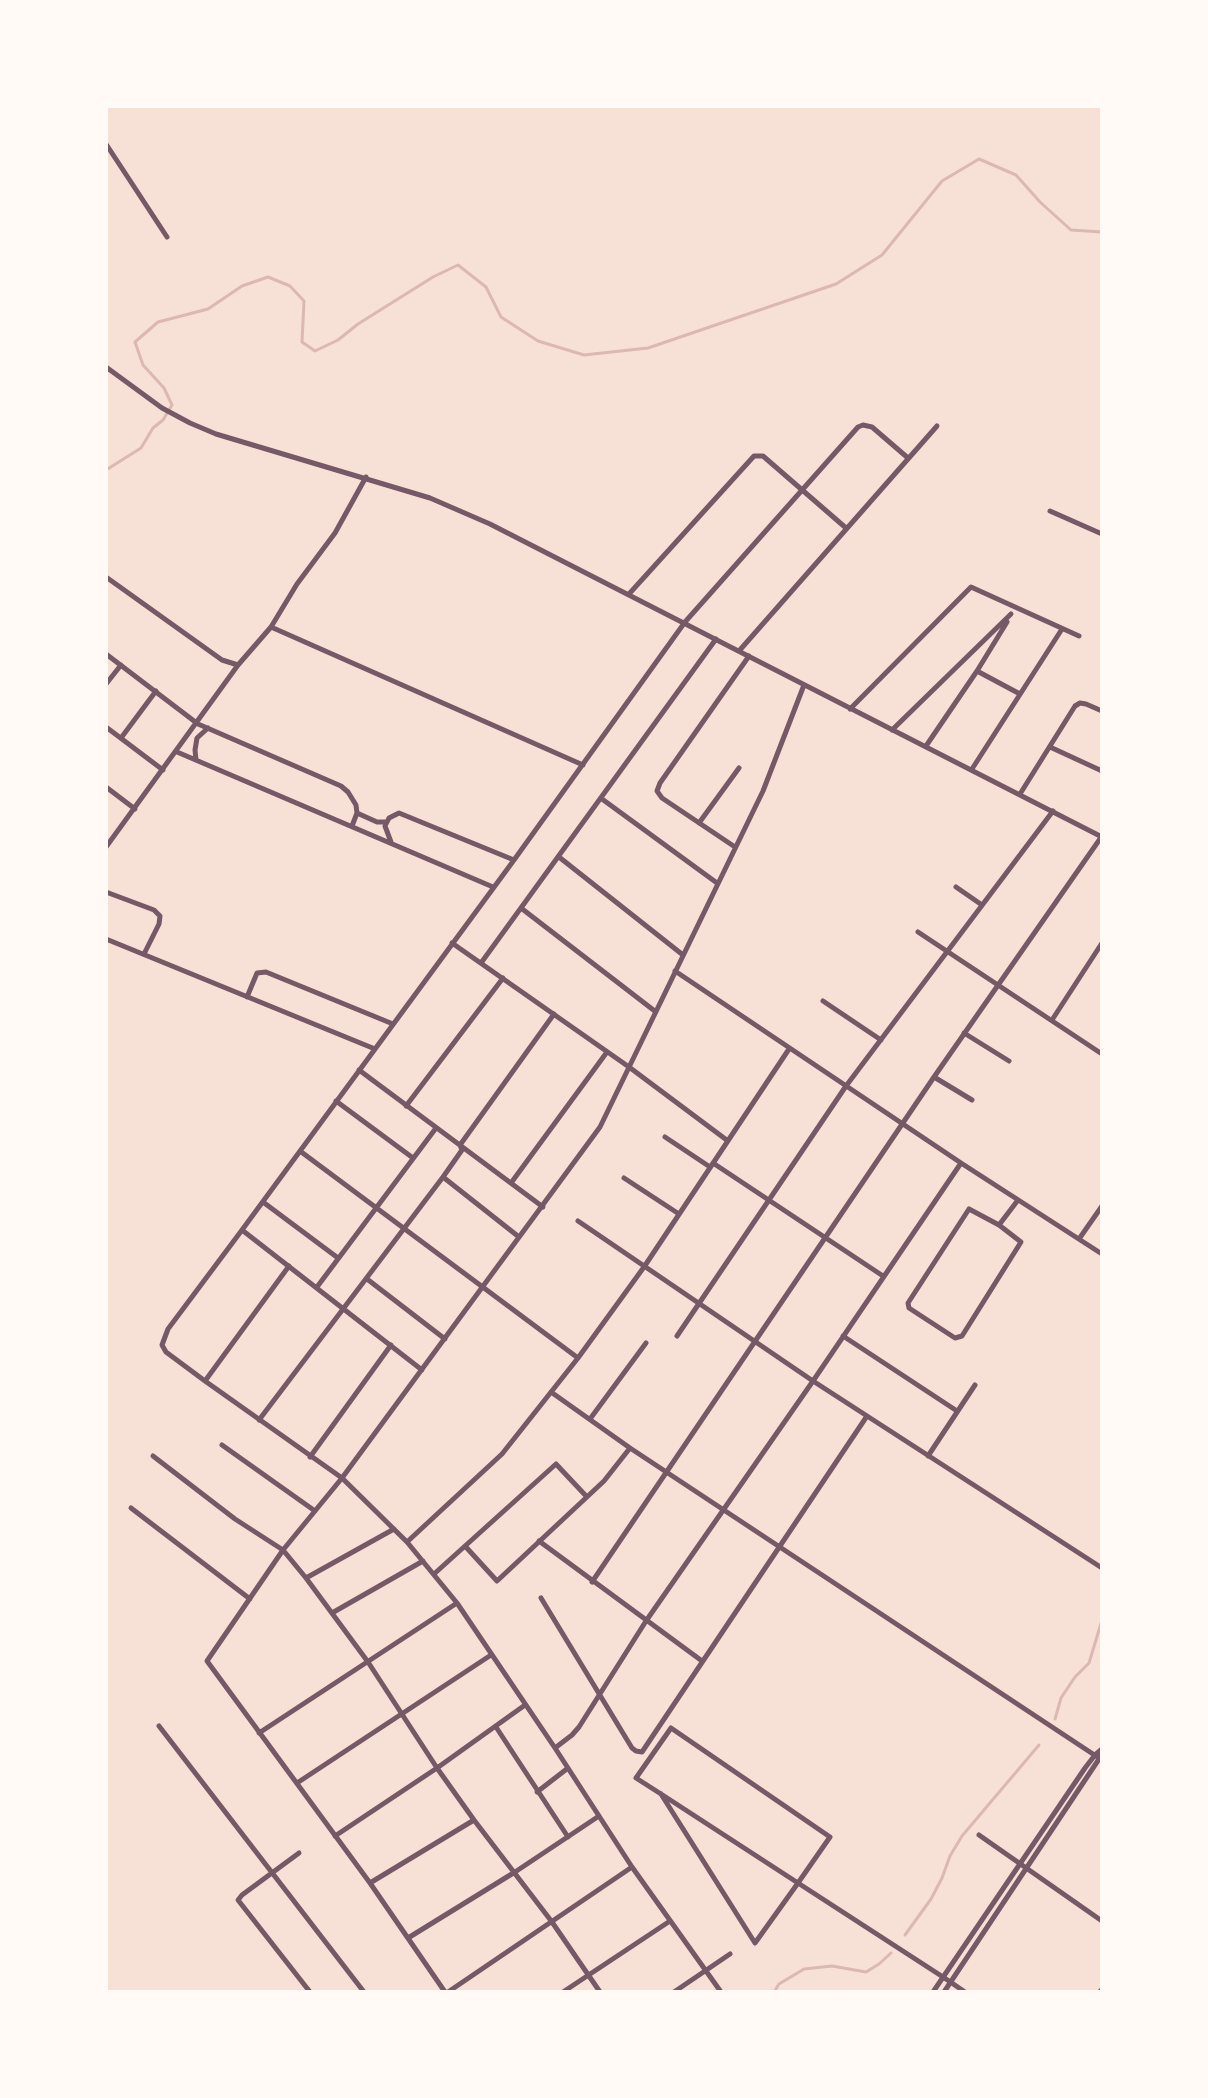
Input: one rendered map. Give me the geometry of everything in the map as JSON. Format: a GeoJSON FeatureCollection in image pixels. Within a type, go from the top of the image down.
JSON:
{"type":"FeatureCollection","features":[{"type":"Feature","properties":{"kind":"street"},"geometry":{"type":"LineString","coordinates":[[106,144],[167,237]]}},
{"type":"Feature","properties":{"kind":"street"},"geometry":{"type":"LineString","coordinates":[[106,367],[175,416],[216,434],[430,498],[490,524],[1101,836],[902,1123],[592,1582]]}},
{"type":"Feature","properties":{"kind":"street"},"geometry":{"type":"LineString","coordinates":[[721,1992],[632,1867],[457,1603],[407,1542],[342,1479],[205,1382],[166,1352],[162,1345],[168,1329],[514,860],[685,622],[858,427],[863,425],[872,427],[908,458]]}},
{"type":"Feature","properties":{"kind":"street"},"geometry":{"type":"LineString","coordinates":[[739,651],[937,426]]}},
{"type":"Feature","properties":{"kind":"street"},"geometry":{"type":"LineString","coordinates":[[629,594],[754,456],[763,456],[846,528]]}},
{"type":"Feature","properties":{"kind":"street"},"geometry":{"type":"LineString","coordinates":[[106,847],[198,724],[238,665],[271,627],[297,584],[335,533],[366,477]]}},
{"type":"Feature","properties":{"kind":"street"},"geometry":{"type":"LineString","coordinates":[[1050,511],[1101,534]]}},
{"type":"Feature","properties":{"kind":"street"},"geometry":{"type":"LineString","coordinates":[[106,577],[222,660],[238,665]]}},
{"type":"Feature","properties":{"kind":"street"},"geometry":{"type":"LineString","coordinates":[[850,709],[971,587],[1079,636]]}},
{"type":"Feature","properties":{"kind":"street"},"geometry":{"type":"LineString","coordinates":[[892,729],[1016,608]]}},
{"type":"Feature","properties":{"kind":"street"},"geometry":{"type":"LineString","coordinates":[[926,746],[977,671],[1011,614]]}},
{"type":"Feature","properties":{"kind":"street"},"geometry":{"type":"LineString","coordinates":[[271,627],[583,765]]}},
{"type":"Feature","properties":{"kind":"street"},"geometry":{"type":"LineString","coordinates":[[972,770],[1062,629]]}},
{"type":"Feature","properties":{"kind":"street"},"geometry":{"type":"LineString","coordinates":[[481,963],[716,639]]}},
{"type":"Feature","properties":{"kind":"street"},"geometry":{"type":"LineString","coordinates":[[106,654],[198,724],[341,786],[354,800],[357,813],[352,826]]}},
{"type":"Feature","properties":{"kind":"street"},"geometry":{"type":"LineString","coordinates":[[735,847],[662,798],[657,791],[660,783],[748,656]]}},
{"type":"Feature","properties":{"kind":"street"},"geometry":{"type":"LineString","coordinates":[[106,684],[121,664]]}},
{"type":"Feature","properties":{"kind":"street"},"geometry":{"type":"LineString","coordinates":[[977,671],[1020,694]]}},
{"type":"Feature","properties":{"kind":"street"},"geometry":{"type":"LineString","coordinates":[[632,1867],[447,1992],[207,1661],[283,1550],[342,1479],[600,1127],[763,791],[804,685]]}},
{"type":"Feature","properties":{"kind":"street"},"geometry":{"type":"LineString","coordinates":[[121,738],[156,691]]}},
{"type":"Feature","properties":{"kind":"street"},"geometry":{"type":"LineString","coordinates":[[1020,794],[1075,706],[1080,703],[1101,711]]}},
{"type":"Feature","properties":{"kind":"street"},"geometry":{"type":"LineString","coordinates":[[106,727],[163,770]]}},
{"type":"Feature","properties":{"kind":"street"},"geometry":{"type":"LineString","coordinates":[[196,760],[197,738],[208,728]]}},
{"type":"Feature","properties":{"kind":"street"},"geometry":{"type":"LineString","coordinates":[[1050,747],[1101,771]]}},
{"type":"Feature","properties":{"kind":"street"},"geometry":{"type":"LineString","coordinates":[[177,752],[493,887]]}},
{"type":"Feature","properties":{"kind":"street"},"geometry":{"type":"LineString","coordinates":[[699,823],[739,768]]}},
{"type":"Feature","properties":{"kind":"street"},"geometry":{"type":"LineString","coordinates":[[106,788],[135,808]]}},
{"type":"Feature","properties":{"kind":"street"},"geometry":{"type":"LineString","coordinates":[[602,799],[717,883]]}},
{"type":"Feature","properties":{"kind":"street"},"geometry":{"type":"LineString","coordinates":[[677,1336],[846,1086],[1053,811]]}},
{"type":"Feature","properties":{"kind":"street"},"geometry":{"type":"LineString","coordinates":[[357,813],[377,822],[386,822]]}},
{"type":"Feature","properties":{"kind":"street"},"geometry":{"type":"LineString","coordinates":[[391,842],[385,830],[386,822],[393,815],[406,814],[514,860]]}},
{"type":"Feature","properties":{"kind":"street"},"geometry":{"type":"LineString","coordinates":[[559,857],[683,955]]}},
{"type":"Feature","properties":{"kind":"street"},"geometry":{"type":"LineString","coordinates":[[957,887],[982,905]]}},
{"type":"Feature","properties":{"kind":"street"},"geometry":{"type":"LineString","coordinates":[[106,892],[154,910],[160,916],[159,924],[144,954]]}},
{"type":"Feature","properties":{"kind":"street"},"geometry":{"type":"LineString","coordinates":[[521,908],[656,1012]]}},
{"type":"Feature","properties":{"kind":"street"},"geometry":{"type":"LineString","coordinates":[[918,932],[1101,1054]]}},
{"type":"Feature","properties":{"kind":"street"},"geometry":{"type":"LineString","coordinates":[[106,939],[375,1049]]}},
{"type":"Feature","properties":{"kind":"street"},"geometry":{"type":"LineString","coordinates":[[452,943],[629,1067],[728,1141]]}},
{"type":"Feature","properties":{"kind":"street"},"geometry":{"type":"LineString","coordinates":[[1052,1020],[1101,943]]}},
{"type":"Feature","properties":{"kind":"street"},"geometry":{"type":"LineString","coordinates":[[675,971],[789,1049],[1101,1254]]}},
{"type":"Feature","properties":{"kind":"street"},"geometry":{"type":"LineString","coordinates":[[246,997],[257,972],[266,972],[393,1024]]}},
{"type":"Feature","properties":{"kind":"street"},"geometry":{"type":"LineString","coordinates":[[406,1106],[502,978]]}},
{"type":"Feature","properties":{"kind":"street"},"geometry":{"type":"LineString","coordinates":[[823,1001],[881,1040]]}},
{"type":"Feature","properties":{"kind":"street"},"geometry":{"type":"LineString","coordinates":[[460,1144],[554,1014]]}},
{"type":"Feature","properties":{"kind":"street"},"geometry":{"type":"LineString","coordinates":[[964,1033],[1009,1061]]}},
{"type":"Feature","properties":{"kind":"street"},"geometry":{"type":"LineString","coordinates":[[407,1542],[502,1455],[578,1358],[644,1267],[789,1049]]}},
{"type":"Feature","properties":{"kind":"street"},"geometry":{"type":"LineString","coordinates":[[512,1183],[607,1052]]}},
{"type":"Feature","properties":{"kind":"street"},"geometry":{"type":"LineString","coordinates":[[359,1070],[543,1207]]}},
{"type":"Feature","properties":{"kind":"street"},"geometry":{"type":"LineString","coordinates":[[934,1077],[972,1100]]}},
{"type":"Feature","properties":{"kind":"street"},"geometry":{"type":"LineString","coordinates":[[336,1101],[412,1158]]}},
{"type":"Feature","properties":{"kind":"street"},"geometry":{"type":"LineString","coordinates":[[317,1287],[436,1128]]}},
{"type":"Feature","properties":{"kind":"street"},"geometry":{"type":"LineString","coordinates":[[666,1137],[770,1200],[883,1276]]}},
{"type":"Feature","properties":{"kind":"street"},"geometry":{"type":"LineString","coordinates":[[259,1420],[443,1178],[462,1150],[460,1144]]}},
{"type":"Feature","properties":{"kind":"street"},"geometry":{"type":"LineString","coordinates":[[300,1151],[578,1358]]}},
{"type":"Feature","properties":{"kind":"street"},"geometry":{"type":"LineString","coordinates":[[555,1748],[572,1735],[646,1621],[961,1163]]}},
{"type":"Feature","properties":{"kind":"street"},"geometry":{"type":"LineString","coordinates":[[443,1178],[519,1237]]}},
{"type":"Feature","properties":{"kind":"street"},"geometry":{"type":"LineString","coordinates":[[624,1178],[679,1214]]}},
{"type":"Feature","properties":{"kind":"street"},"geometry":{"type":"LineString","coordinates":[[999,1225],[1018,1200]]}},
{"type":"Feature","properties":{"kind":"street"},"geometry":{"type":"LineString","coordinates":[[263,1202],[338,1258]]}},
{"type":"Feature","properties":{"kind":"street"},"geometry":{"type":"LineString","coordinates":[[1079,1239],[1101,1206]]}},
{"type":"Feature","properties":{"kind":"street"},"geometry":{"type":"LineString","coordinates":[[969,1209],[999,1225],[1021,1242],[962,1336],[955,1338],[909,1308],[909,1299],[969,1209]]}},
{"type":"Feature","properties":{"kind":"street"},"geometry":{"type":"LineString","coordinates":[[578,1221],[754,1342],[1101,1568]]}},
{"type":"Feature","properties":{"kind":"street"},"geometry":{"type":"LineString","coordinates":[[242,1230],[422,1370]]}},
{"type":"Feature","properties":{"kind":"street"},"geometry":{"type":"LineString","coordinates":[[205,1382],[289,1266]]}},
{"type":"Feature","properties":{"kind":"street"},"geometry":{"type":"LineString","coordinates":[[367,1279],[445,1339]]}},
{"type":"Feature","properties":{"kind":"street"},"geometry":{"type":"LineString","coordinates":[[843,1336],[957,1411]]}},
{"type":"Feature","properties":{"kind":"street"},"geometry":{"type":"LineString","coordinates":[[590,1419],[646,1343]]}},
{"type":"Feature","properties":{"kind":"street"},"geometry":{"type":"LineString","coordinates":[[310,1456],[391,1345]]}},
{"type":"Feature","properties":{"kind":"street"},"geometry":{"type":"LineString","coordinates":[[928,1456],[975,1385]]}},
{"type":"Feature","properties":{"kind":"street"},"geometry":{"type":"LineString","coordinates":[[551,1392],[630,1448],[1101,1760]]}},
{"type":"Feature","properties":{"kind":"street"},"geometry":{"type":"LineString","coordinates":[[541,1598],[632,1748],[642,1752],[867,1416]]}},
{"type":"Feature","properties":{"kind":"street"},"geometry":{"type":"LineString","coordinates":[[222,1445],[315,1511]]}},
{"type":"Feature","properties":{"kind":"street"},"geometry":{"type":"LineString","coordinates":[[465,1546],[497,1581],[604,1481],[630,1448]]}},
{"type":"Feature","properties":{"kind":"street"},"geometry":{"type":"LineString","coordinates":[[153,1456],[236,1519],[283,1550],[333,1613],[403,1713],[437,1768],[552,1922],[600,1992]]}},
{"type":"Feature","properties":{"kind":"street"},"geometry":{"type":"LineString","coordinates":[[434,1574],[556,1464],[587,1497]]}},
{"type":"Feature","properties":{"kind":"street"},"geometry":{"type":"LineString","coordinates":[[131,1508],[250,1599]]}},
{"type":"Feature","properties":{"kind":"street"},"geometry":{"type":"LineString","coordinates":[[306,1578],[394,1529]]}},
{"type":"Feature","properties":{"kind":"street"},"geometry":{"type":"LineString","coordinates":[[539,1541],[702,1661]]}},
{"type":"Feature","properties":{"kind":"street"},"geometry":{"type":"LineString","coordinates":[[333,1613],[423,1561]]}},
{"type":"Feature","properties":{"kind":"street"},"geometry":{"type":"LineString","coordinates":[[259,1733],[457,1603]]}},
{"type":"Feature","properties":{"kind":"street"},"geometry":{"type":"LineString","coordinates":[[297,1783],[491,1655]]}},
{"type":"Feature","properties":{"kind":"street"},"geometry":{"type":"LineString","coordinates":[[335,1836],[437,1768],[525,1705]]}},
{"type":"Feature","properties":{"kind":"street"},"geometry":{"type":"LineString","coordinates":[[159,1726],[364,1992]]}},
{"type":"Feature","properties":{"kind":"street"},"geometry":{"type":"LineString","coordinates":[[496,1727],[568,1837]]}},
{"type":"Feature","properties":{"kind":"street"},"geometry":{"type":"LineString","coordinates":[[661,1794],[755,1943],[798,1883],[830,1837],[671,1728],[636,1778],[661,1794],[798,1883],[951,1982],[966,1992]]}},
{"type":"Feature","properties":{"kind":"street"},"geometry":{"type":"LineString","coordinates":[[933,1992],[1095,1755],[1101,1751]]}},
{"type":"Feature","properties":{"kind":"street"},"geometry":{"type":"LineString","coordinates":[[944,1992],[1101,1760],[1101,1751]]}},
{"type":"Feature","properties":{"kind":"street"},"geometry":{"type":"LineString","coordinates":[[535,1789],[568,1768]]}},
{"type":"Feature","properties":{"kind":"street"},"geometry":{"type":"LineString","coordinates":[[408,1938],[515,1872],[599,1816]]}},
{"type":"Feature","properties":{"kind":"street"},"geometry":{"type":"LineString","coordinates":[[370,1883],[474,1820]]}},
{"type":"Feature","properties":{"kind":"street"},"geometry":{"type":"LineString","coordinates":[[979,1835],[1101,1921]]}},
{"type":"Feature","properties":{"kind":"street"},"geometry":{"type":"LineString","coordinates":[[299,1852],[238,1900],[310,1992]]}},
{"type":"Feature","properties":{"kind":"street"},"geometry":{"type":"LineString","coordinates":[[563,1992],[670,1921]]}},
{"type":"Feature","properties":{"kind":"street"},"geometry":{"type":"LineString","coordinates":[[674,1992],[730,1954]]}},
{"type":"Feature","properties":{"kind":"waterway"},"geometry":{"type":"LineString","coordinates":[[106,470],[141,448],[153,428],[163,420],[172,405],[164,388],[143,365],[135,342],[158,322],[208,309],[242,286],[268,277],[290,286],[304,301],[302,342],[315,351],[338,340],[358,324],[433,277],[458,265],[486,287],[501,317],[538,341],[584,355],[648,348],[836,284],[882,255],[942,181],[979,159],[1016,175],[1040,202],[1071,230],[1102,232]]}},
{"type":"Feature","properties":{"kind":"waterway"},"geometry":{"type":"LineString","coordinates":[[1055,1719],[1061,1698],[1075,1677],[1089,1663],[1102,1620]]}},
{"type":"Feature","properties":{"kind":"waterway"},"geometry":{"type":"LineString","coordinates":[[905,1935],[931,1899],[950,1856],[962,1836],[1039,1745]]}},
{"type":"Feature","properties":{"kind":"waterway"},"geometry":{"type":"LineString","coordinates":[[774,1992],[779,1984],[804,1969],[832,1966],[866,1972],[891,1953]]}}]}
